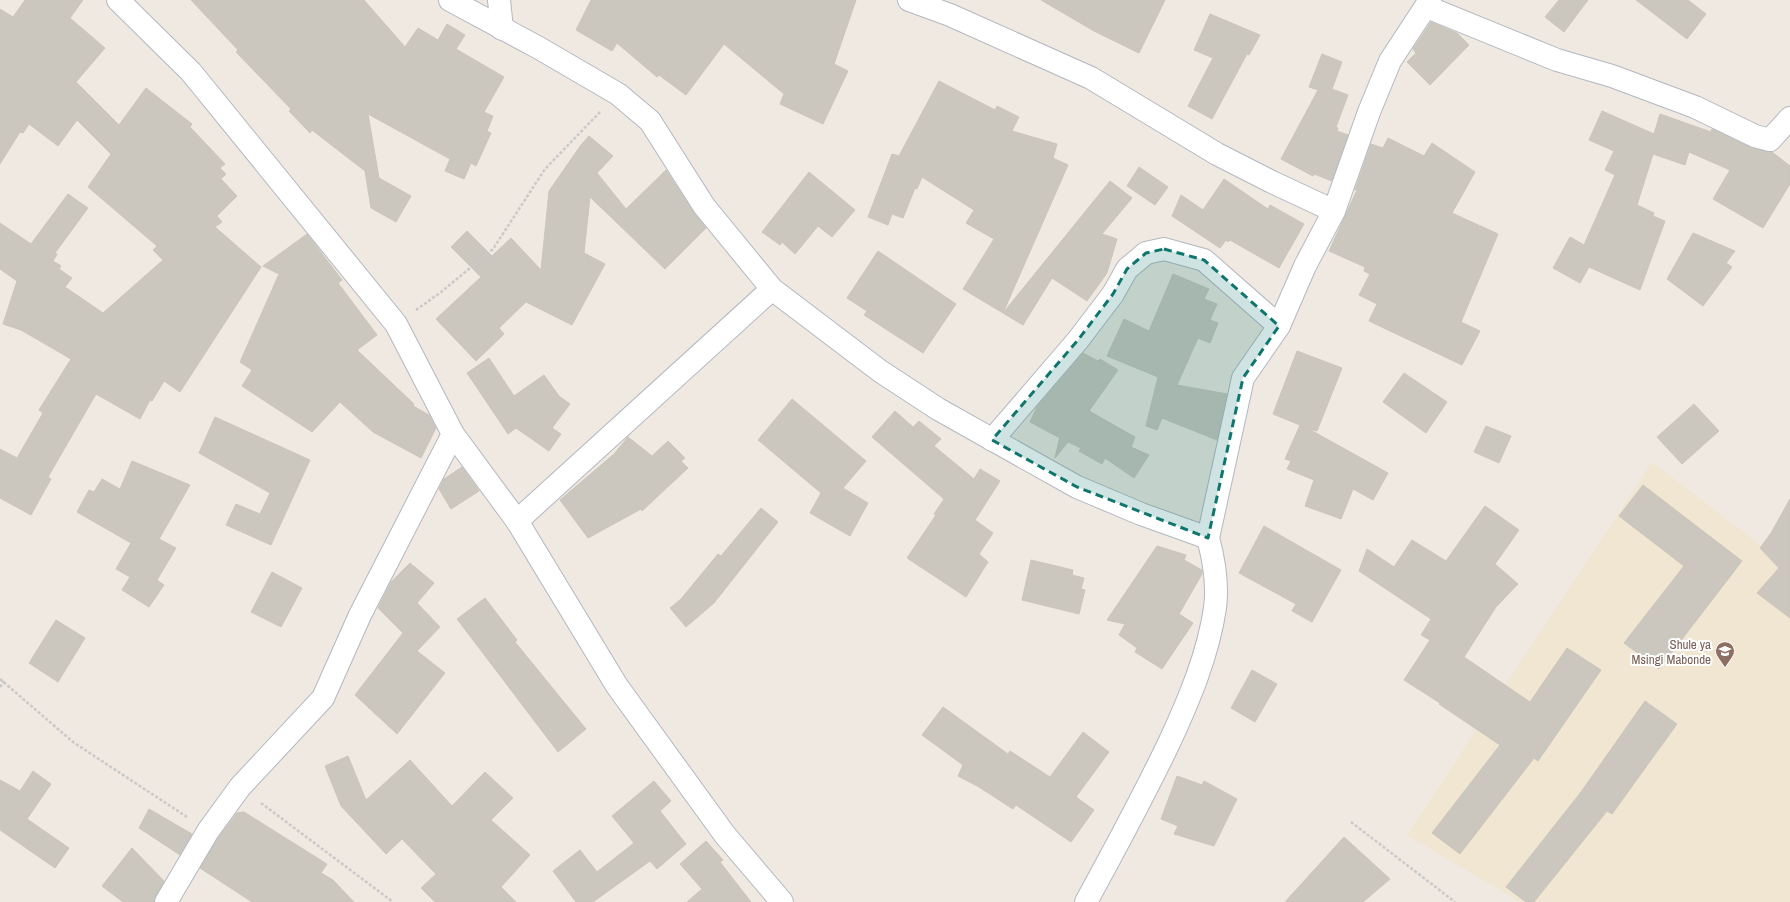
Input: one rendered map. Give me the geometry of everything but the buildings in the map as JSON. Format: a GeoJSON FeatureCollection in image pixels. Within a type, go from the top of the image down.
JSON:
{"type":"FeatureCollection","features":[{"type":"Feature","properties":{"kind":"street"},"geometry":{"type":"LineString","coordinates":[[118,0],[191,72],[396,324],[453,434],[518,521],[617,686],[725,835],[782,902]]}},
{"type":"Feature","properties":{"kind":"street"},"geometry":{"type":"LineString","coordinates":[[450,0],[539,48],[618,94],[650,121],[704,206],[772,289],[880,371],[938,409],[1078,487],[1141,514],[1208,538]]}},
{"type":"Feature","properties":{"kind":"street"},"geometry":{"type":"LineString","coordinates":[[499,0],[502,29]]}},
{"type":"Feature","properties":{"kind":"street"},"geometry":{"type":"LineString","coordinates":[[909,0],[950,15],[1091,78],[1217,154],[1334,211]]}},
{"type":"Feature","properties":{"kind":"street"},"geometry":{"type":"LineString","coordinates":[[1086,902],[1147,790],[1190,696],[1209,637],[1215,606],[1214,564],[1208,538],[1243,378],[1280,326],[1305,266],[1334,211],[1369,112],[1390,62],[1428,3],[1557,60],[1612,76],[1695,107],[1755,136],[1770,140],[1790,118]]}},
{"type":"Feature","properties":{"kind":"street"},"geometry":{"type":"LineString","coordinates":[[992,440],[1078,340],[1113,294],[1127,269],[1146,253],[1164,249],[1204,260],[1280,326]]}},
{"type":"Feature","properties":{"kind":"street"},"geometry":{"type":"LineString","coordinates":[[518,521],[772,289]]}},
{"type":"Feature","properties":{"kind":"street"},"geometry":{"type":"LineString","coordinates":[[166,902],[208,831],[240,787],[323,698],[360,615],[453,434]]}},
{"type":"Feature","properties":{"kind":"path"},"geometry":{"type":"LineString","coordinates":[[396,324],[441,292],[493,249],[545,169],[579,132],[618,94]]}},
{"type":"Feature","properties":{"kind":"path"},"geometry":{"type":"LineString","coordinates":[[0,679],[73,742],[208,831]]}},
{"type":"Feature","properties":{"kind":"path"},"geometry":{"type":"LineString","coordinates":[[0,687],[4,681]]}},
{"type":"Feature","properties":{"kind":"path"},"geometry":{"type":"LineString","coordinates":[[240,787],[393,902]]}},
{"type":"Feature","properties":{"kind":"path"},"geometry":{"type":"LineString","coordinates":[[1351,822],[1455,902]]}},
{"type":"Feature","properties":{"kind":"highlighted area"},"geometry":{"type":"Polygon","coordinates":[[[1164,249],[1204,260],[1279,326],[1243,378],[1208,538],[1077,487],[992,440],[1078,340],[1113,294],[1127,269],[1146,253],[1164,249]]]}},
{"type":"Feature","properties":{"kind":"shaded area"},"geometry":{"type":"Polygon","coordinates":[[[1652,462],[1790,568],[1790,902],[1520,902],[1407,835],[1652,462]]]}},
{"type":"Feature","properties":{"kind":"place","name":"Shule ya Msingi Mabonde"},"geometry":{"type":"Point","coordinates":[1725,668]}}]}
